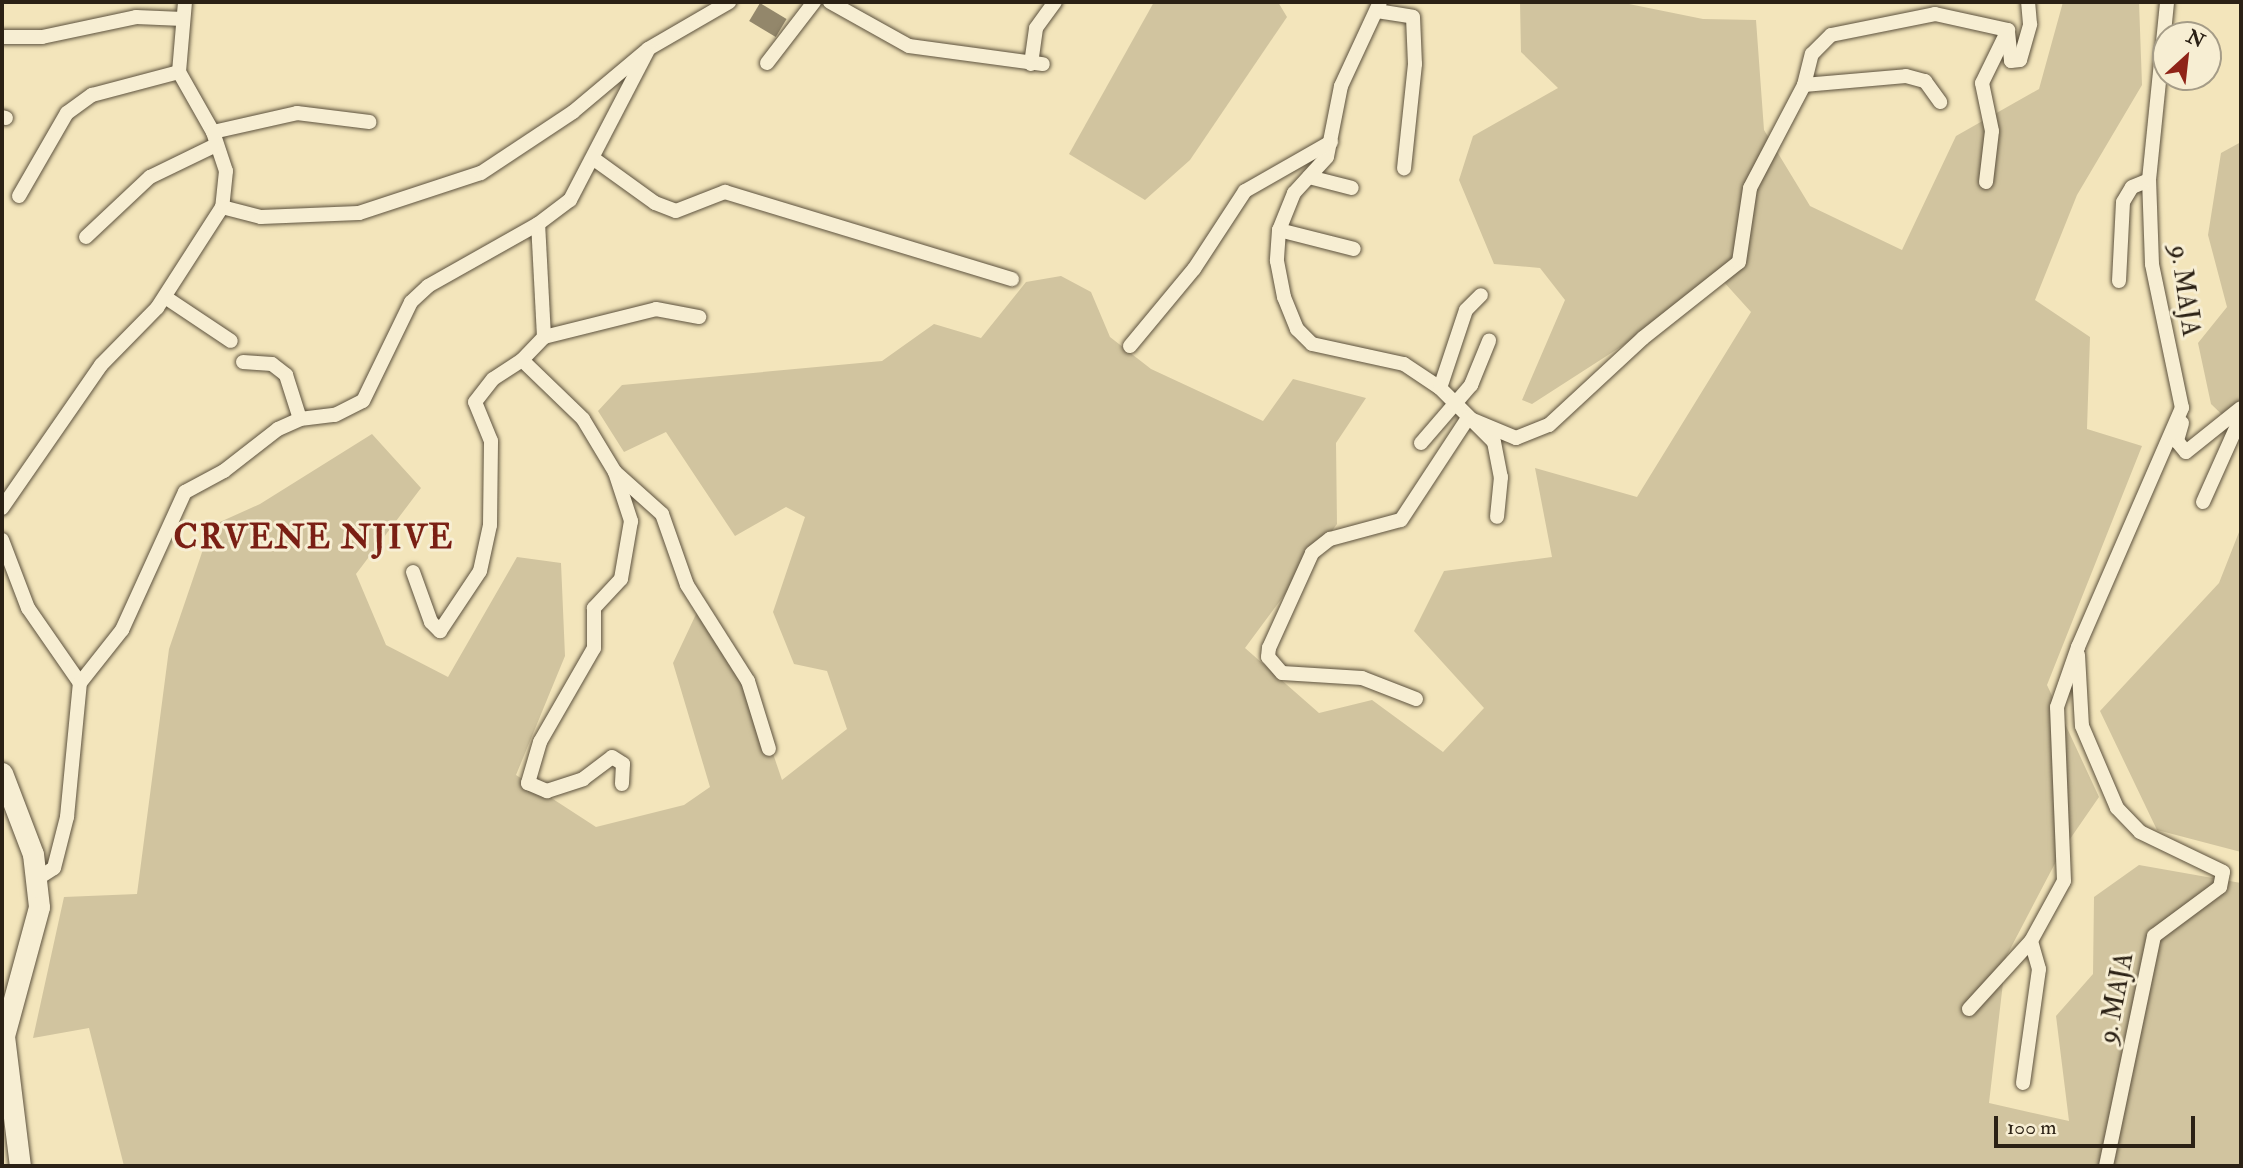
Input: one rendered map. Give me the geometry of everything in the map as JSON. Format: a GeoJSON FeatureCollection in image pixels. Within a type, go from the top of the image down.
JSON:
{"type":"FeatureCollection","features":[{"type":"Feature","properties":{"kind":"main road"},"geometry":{"type":"LineString","coordinates":[[2,773],[27,835],[37,879],[37,924],[3,1033],[20,1166]]}},
{"type":"Feature","properties":{"kind":"street"},"geometry":{"type":"LineString","coordinates":[[2,508],[101,365],[165,296],[222,207],[226,171],[214,139],[178,72],[186,2]]}},
{"type":"Feature","properties":{"kind":"street"},"geometry":{"type":"LineString","coordinates":[[222,207],[261,217],[359,212],[481,173],[573,112],[648,49],[729,2]]}},
{"type":"Feature","properties":{"kind":"street"},"geometry":{"type":"LineString","coordinates":[[767,63],[814,2]]}},
{"type":"Feature","properties":{"kind":"street"},"geometry":{"type":"LineString","coordinates":[[830,2],[909,46],[1037,64],[1036,28],[1055,2]]}},
{"type":"Feature","properties":{"kind":"street"},"geometry":{"type":"LineString","coordinates":[[2008,30],[2011,61],[2020,60],[2030,24],[2028,2]]}},
{"type":"Feature","properties":{"kind":"street","name":"9. MAJA"},"geometry":{"type":"LineString","coordinates":[[2167,2],[2149,180],[2152,264],[2182,408],[2177,441],[2186,452],[2241,408]]}},
{"type":"Feature","properties":{"kind":"street"},"geometry":{"type":"LineString","coordinates":[[1404,168],[1415,64],[1413,17],[1379,6],[1341,86],[1331,142],[1321,166],[1294,193],[1279,230],[1277,261],[1283,297],[1304,337],[1312,344],[1405,364],[1440,388],[1452,405],[1494,442],[1501,477],[1497,517]]}},
{"type":"Feature","properties":{"kind":"street"},"geometry":{"type":"LineString","coordinates":[[1468,418],[1516,438],[1549,425],[1643,338],[1739,262],[1750,188],[1804,85],[1812,54],[1831,35],[1935,14],[2008,30]]}},
{"type":"Feature","properties":{"kind":"street"},"geometry":{"type":"LineString","coordinates":[[2,37],[42,37],[136,17],[183,19]]}},
{"type":"Feature","properties":{"kind":"street"},"geometry":{"type":"LineString","coordinates":[[1986,182],[1992,131],[1982,83],[2008,30]]}},
{"type":"Feature","properties":{"kind":"street"},"geometry":{"type":"LineString","coordinates":[[37,879],[54,869],[67,817],[80,683],[122,629],[185,492],[300,419],[355,408],[411,302],[441,275],[538,224],[570,200],[594,159],[648,49]]}},
{"type":"Feature","properties":{"kind":"street"},"geometry":{"type":"LineString","coordinates":[[19,196],[67,113],[92,95],[178,72]]}},
{"type":"Feature","properties":{"kind":"street"},"geometry":{"type":"LineString","coordinates":[[1804,85],[1906,76],[1924,81],[1940,102]]}},
{"type":"Feature","properties":{"kind":"street"},"geometry":{"type":"LineString","coordinates":[[86,237],[150,177],[214,139],[297,113],[369,122]]}},
{"type":"Feature","properties":{"kind":"street"},"geometry":{"type":"LineString","coordinates":[[1130,346],[1194,269],[1245,191],[1331,142]]}},
{"type":"Feature","properties":{"kind":"street"},"geometry":{"type":"LineString","coordinates":[[594,159],[655,203],[676,211],[725,192],[1012,279]]}},
{"type":"Feature","properties":{"kind":"street"},"geometry":{"type":"LineString","coordinates":[[1309,177],[1352,188]]}},
{"type":"Feature","properties":{"kind":"street"},"geometry":{"type":"LineString","coordinates":[[2119,281],[2123,202],[2132,187],[2149,180]]}},
{"type":"Feature","properties":{"kind":"street"},"geometry":{"type":"LineString","coordinates":[[538,224],[544,337]]}},
{"type":"Feature","properties":{"kind":"street"},"geometry":{"type":"LineString","coordinates":[[1279,230],[1353,249]]}},
{"type":"Feature","properties":{"kind":"street"},"geometry":{"type":"LineString","coordinates":[[1440,388],[1466,310],[1481,295]]}},
{"type":"Feature","properties":{"kind":"street"},"geometry":{"type":"LineString","coordinates":[[165,296],[231,341]]}},
{"type":"Feature","properties":{"kind":"street"},"geometry":{"type":"LineString","coordinates":[[413,572],[431,622],[440,631],[480,571],[490,525],[491,441],[475,402],[492,379],[522,360],[544,337],[656,309],[699,317]]}},
{"type":"Feature","properties":{"kind":"street"},"geometry":{"type":"LineString","coordinates":[[1421,443],[1471,385],[1489,341]]}},
{"type":"Feature","properties":{"kind":"street"},"geometry":{"type":"LineString","coordinates":[[522,360],[583,419],[615,472],[631,521],[621,579],[594,608],[594,648],[540,743],[528,783],[547,791],[583,779],[612,757],[623,764],[622,784]]}},
{"type":"Feature","properties":{"kind":"street"},"geometry":{"type":"LineString","coordinates":[[243,362],[272,364],[286,374],[300,419]]}},
{"type":"Feature","properties":{"kind":"street","name":"9. MAJA"},"geometry":{"type":"LineString","coordinates":[[1969,1009],[2031,940],[2067,867],[2057,707],[2078,647],[2182,408]]}},
{"type":"Feature","properties":{"kind":"street"},"geometry":{"type":"LineString","coordinates":[[2203,502],[2241,417]]}},
{"type":"Feature","properties":{"kind":"street"},"geometry":{"type":"LineString","coordinates":[[1416,699],[1362,678],[1282,673],[1268,657],[1269,648],[1312,553],[1329,539],[1401,520],[1468,418]]}},
{"type":"Feature","properties":{"kind":"street"},"geometry":{"type":"LineString","coordinates":[[615,472],[662,514],[688,584],[748,681],[769,749]]}},
{"type":"Feature","properties":{"kind":"street"},"geometry":{"type":"LineString","coordinates":[[2,540],[28,608],[80,683]]}},
{"type":"Feature","properties":{"kind":"street","name":"9. MAJA"},"geometry":{"type":"LineString","coordinates":[[2078,647],[2082,726],[2117,808],[2140,832],[2223,872],[2220,887],[2154,936],[2106,1166]]}},
{"type":"Feature","properties":{"kind":"street"},"geometry":{"type":"LineString","coordinates":[[2023,1083],[2039,969],[2031,940]]}},
{"type":"Feature","properties":{"kind":"shaded area"},"geometry":{"type":"Polygon","coordinates":[[[1154,2],[1278,2],[1287,17],[1190,160],[1145,200],[1069,154],[1154,2]]]}},
{"type":"Feature","properties":{"kind":"shaded area"},"geometry":{"type":"Polygon","coordinates":[[[1520,2],[1619,2],[1703,19],[1756,20],[1764,130],[1810,206],[1902,250],[1956,136],[2039,89],[2063,2],[2139,2],[2142,85],[2077,195],[2035,300],[2090,337],[2087,429],[2142,446],[2047,685],[2099,797],[2061,852],[2006,957],[1989,1103],[2069,1121],[2056,1016],[2093,974],[2094,897],[2139,865],[2241,883],[2241,1166],[124,1166],[89,1028],[33,1038],[64,897],[137,894],[169,649],[211,526],[260,504],[372,434],[421,488],[356,574],[386,645],[448,677],[517,557],[561,563],[565,656],[516,775],[596,827],[684,805],[710,787],[673,663],[698,610],[751,689],[782,780],[847,729],[827,671],[794,664],[773,612],[805,517],[786,507],[735,536],[666,432],[624,452],[598,411],[622,385],[882,361],[934,324],[981,338],[1026,282],[1061,276],[1091,292],[1110,337],[1151,369],[1263,421],[1293,379],[1366,398],[1336,443],[1337,524],[1245,648],[1319,713],[1372,700],[1443,752],[1484,708],[1414,631],[1444,571],[1552,557],[1535,468],[1637,497],[1751,312],[1723,281],[1532,404],[1522,400],[1565,300],[1540,268],[1494,264],[1459,180],[1473,136],[1558,88],[1521,52],[1520,2]]]}},
{"type":"Feature","properties":{"kind":"shaded area"},"geometry":{"type":"Polygon","coordinates":[[[2241,142],[2241,433],[2211,404],[2198,343],[2227,307],[2208,235],[2221,153],[2241,142]]]}},
{"type":"Feature","properties":{"kind":"shaded area"},"geometry":{"type":"Polygon","coordinates":[[[2241,527],[2241,852],[2157,830],[2100,711],[2219,583],[2241,527]]]}},
{"type":"Feature","properties":{"kind":"building"},"geometry":{"type":"Polygon","coordinates":[[[760,3],[787,19],[776,37],[749,21],[760,3]]]}},
{"type":"Feature","properties":{"kind":"district","name":"CRVENE NJIVE"},"geometry":{"type":"Point","coordinates":[314,538]}}]}
